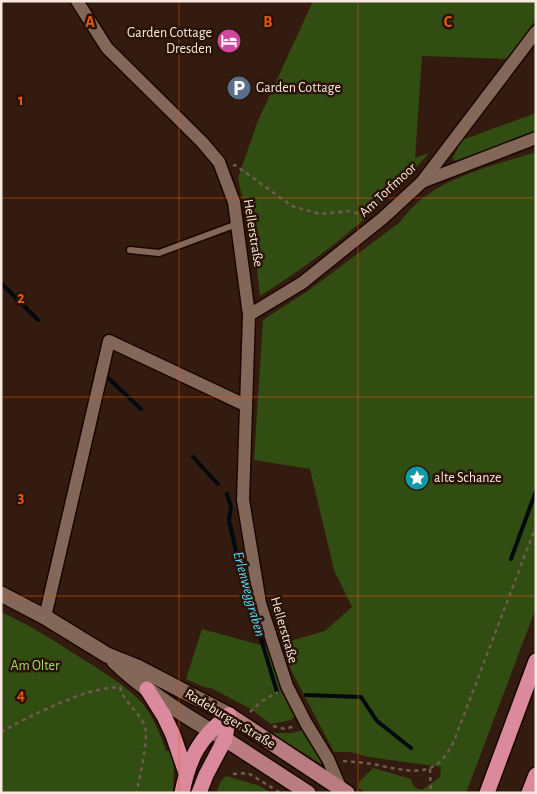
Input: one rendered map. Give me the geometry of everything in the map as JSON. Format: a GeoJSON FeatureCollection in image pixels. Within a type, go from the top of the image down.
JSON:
{"type":"FeatureCollection","features":[{"type":"Feature","properties":{"kind":"highway"},"geometry":{"type":"LineString","coordinates":[[488,793],[536,660]]}},
{"type":"Feature","properties":{"kind":"highway"},"geometry":{"type":"LineString","coordinates":[[147,690],[164,716],[173,735],[186,773]]}},
{"type":"Feature","properties":{"kind":"highway"},"geometry":{"type":"LineString","coordinates":[[182,793],[186,773],[196,748],[210,731],[230,715]]}},
{"type":"Feature","properties":{"kind":"highway"},"geometry":{"type":"LineString","coordinates":[[200,793],[206,775],[225,739],[230,715]]}},
{"type":"Feature","properties":{"kind":"highway"},"geometry":{"type":"LineString","coordinates":[[529,793],[536,775]]}},
{"type":"Feature","properties":{"kind":"main road","name":"Radeburger Straße"},"geometry":{"type":"LineString","coordinates":[[1,594],[45,617],[107,655],[137,667],[230,715],[344,791]]}},
{"type":"Feature","properties":{"kind":"main road","name":"Radeburger Straße"},"geometry":{"type":"LineString","coordinates":[[107,655],[147,690],[308,793]]}},
{"type":"Feature","properties":{"kind":"street","name":"Hellerstraße"},"geometry":{"type":"LineString","coordinates":[[77,1],[107,48],[202,142],[219,162],[224,172],[234,202],[249,316],[243,500],[260,603],[286,686],[344,791]]}},
{"type":"Feature","properties":{"kind":"street","name":"Am Torfmoor"},"geometry":{"type":"LineString","coordinates":[[249,316],[302,283],[383,218],[422,182],[536,32]]}},
{"type":"Feature","properties":{"kind":"street"},"geometry":{"type":"LineString","coordinates":[[422,182],[536,138]]}},
{"type":"Feature","properties":{"kind":"street"},"geometry":{"type":"LineString","coordinates":[[45,617],[109,341],[245,405]]}},
{"type":"Feature","properties":{"kind":"lane"},"geometry":{"type":"LineString","coordinates":[[130,250],[159,253],[237,224]]}},
{"type":"Feature","properties":{"kind":"path"},"geometry":{"type":"LineString","coordinates":[[224,172],[235,164],[292,206],[320,214],[350,211],[359,215],[383,218]]}},
{"type":"Feature","properties":{"kind":"path"},"geometry":{"type":"LineString","coordinates":[[328,759],[368,763],[406,771],[430,769],[446,757],[454,741],[536,526]]}},
{"type":"Feature","properties":{"kind":"path"},"geometry":{"type":"LineString","coordinates":[[250,714],[262,701],[286,686]]}},
{"type":"Feature","properties":{"kind":"path"},"geometry":{"type":"LineString","coordinates":[[1,732],[86,693],[103,688],[120,687],[122,694],[145,727],[145,742],[137,793]]}},
{"type":"Feature","properties":{"kind":"path"},"geometry":{"type":"LineString","coordinates":[[430,769],[431,793]]}},
{"type":"Feature","properties":{"kind":"path"},"geometry":{"type":"LineString","coordinates":[[233,774],[248,773],[279,793]]}},
{"type":"Feature","properties":{"kind":"green space"},"geometry":{"type":"Polygon","coordinates":[[[313,1],[536,1],[536,19],[508,59],[422,56],[415,158],[429,153],[368,216],[308,264],[260,296],[256,262],[238,178],[257,123],[313,1]]]}},
{"type":"Feature","properties":{"kind":"green space"},"geometry":{"type":"Polygon","coordinates":[[[536,113],[536,134],[456,161],[452,159],[462,140],[536,113]]]}},
{"type":"Feature","properties":{"kind":"green space"},"geometry":{"type":"Polygon","coordinates":[[[536,152],[536,608],[466,793],[366,793],[359,788],[359,782],[373,768],[411,779],[415,786],[422,790],[440,777],[441,767],[369,757],[350,752],[334,752],[291,670],[283,643],[325,631],[352,607],[334,570],[310,469],[254,460],[263,320],[309,290],[399,223],[427,195],[443,185],[479,170],[536,152]]]}},
{"type":"Feature","properties":{"kind":"green space","name":"Am Olter"},"geometry":{"type":"Polygon","coordinates":[[[1,612],[44,634],[99,669],[122,685],[142,703],[156,726],[166,751],[171,751],[174,766],[173,793],[1,793],[1,612]]]}},
{"type":"Feature","properties":{"kind":"green space"},"geometry":{"type":"Polygon","coordinates":[[[202,629],[268,647],[276,674],[296,715],[291,720],[271,724],[251,709],[211,688],[186,679],[202,629]]]}},
{"type":"Feature","properties":{"kind":"green space"},"geometry":{"type":"Polygon","coordinates":[[[304,730],[322,762],[321,764],[272,733],[292,733],[304,730]]]}},
{"type":"Feature","properties":{"kind":"green space"},"geometry":{"type":"Polygon","coordinates":[[[226,776],[260,786],[271,793],[216,793],[221,781],[226,776]]]}},
{"type":"Feature","properties":{"kind":"waterway","name":"Erlenweggraben"},"geometry":{"type":"LineString","coordinates":[[1,283],[38,320]]}},
{"type":"Feature","properties":{"kind":"waterway","name":"Erlenweggraben"},"geometry":{"type":"LineString","coordinates":[[108,378],[141,409]]}},
{"type":"Feature","properties":{"kind":"waterway","name":"Erlenweggraben"},"geometry":{"type":"LineString","coordinates":[[193,457],[218,484]]}},
{"type":"Feature","properties":{"kind":"waterway"},"geometry":{"type":"LineString","coordinates":[[511,559],[536,491]]}},
{"type":"Feature","properties":{"kind":"waterway","name":"Erlenweggraben"},"geometry":{"type":"LineString","coordinates":[[227,494],[231,507],[229,520],[240,569],[277,692]]}},
{"type":"Feature","properties":{"kind":"waterway","name":"Erlenweggraben"},"geometry":{"type":"LineString","coordinates":[[306,695],[361,697],[377,721],[411,748]]}},
{"type":"Feature","properties":{"kind":"place","name":"Garden Cottage Dresden"},"geometry":{"type":"Point","coordinates":[229,41]}},
{"type":"Feature","properties":{"kind":"place","name":"Garden Cottage"},"geometry":{"type":"Point","coordinates":[239,88]}},
{"type":"Feature","properties":{"kind":"place","name":"alte Schanze"},"geometry":{"type":"Point","coordinates":[417,478]}}]}
